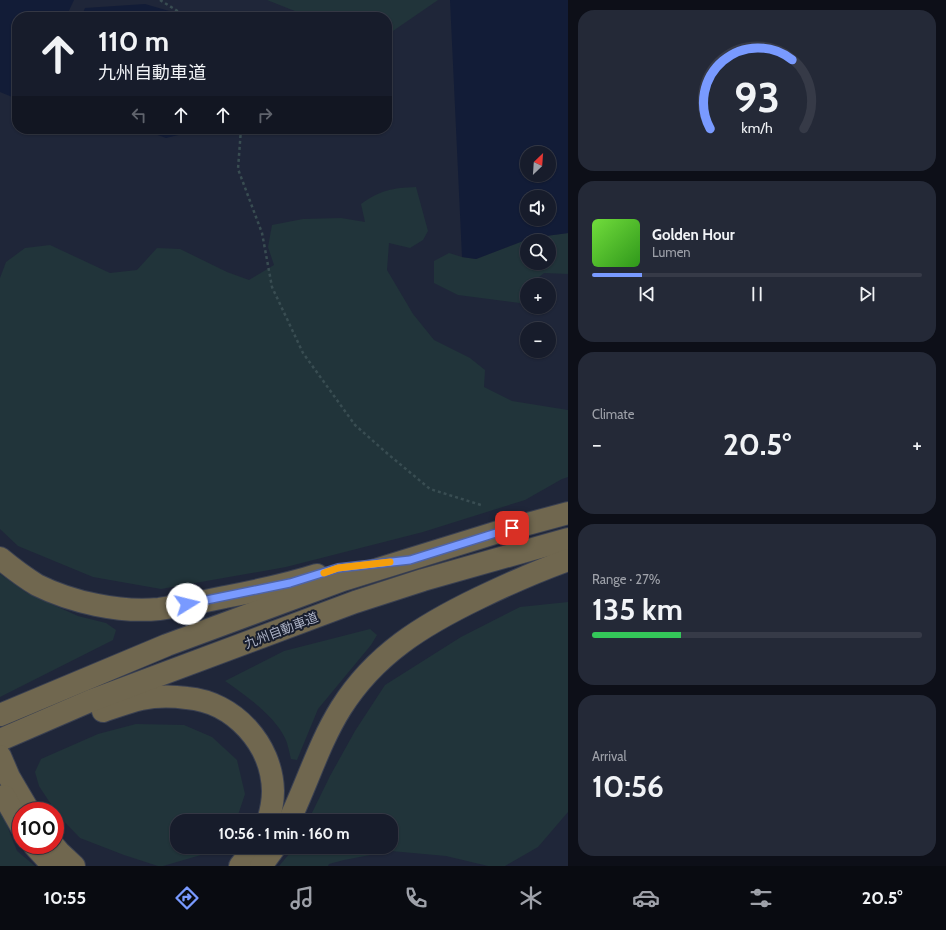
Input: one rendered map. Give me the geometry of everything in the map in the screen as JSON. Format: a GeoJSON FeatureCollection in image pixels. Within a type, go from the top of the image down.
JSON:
{"type":"FeatureCollection","features":[{"type":"Feature","properties":{"kind":"highway","name":"九州自動車道"},"geometry":{"type":"LineString","coordinates":[[0,714],[167,645],[343,580],[498,532],[568,513]]}},
{"type":"Feature","properties":{"kind":"highway","name":"九州自動車道"},"geometry":{"type":"LineString","coordinates":[[0,740],[90,701],[355,602],[423,580],[568,539]]}},
{"type":"Feature","properties":{"kind":"highway"},"geometry":{"type":"LineString","coordinates":[[0,558],[14,570],[37,584],[64,596],[108,607],[157,609],[202,602],[261,590],[290,583],[338,568],[410,560]]}},
{"type":"Feature","properties":{"kind":"highway"},"geometry":{"type":"LineString","coordinates":[[292,814],[326,735],[341,708],[356,686],[376,663],[399,644],[428,624],[501,587],[568,560]]}},
{"type":"Feature","properties":{"kind":"highway"},"geometry":{"type":"LineString","coordinates":[[12,802],[5,784],[0,756],[106,710],[142,699],[188,698],[210,704],[229,713],[244,725],[254,736],[264,751],[270,770],[273,791],[270,814]]}},
{"type":"Feature","properties":{"kind":"highway"},"geometry":{"type":"LineString","coordinates":[[5,784],[21,802]]}},
{"type":"Feature","properties":{"kind":"highway"},"geometry":{"type":"LineString","coordinates":[[42,854],[53,866]]}},
{"type":"Feature","properties":{"kind":"highway"},"geometry":{"type":"LineString","coordinates":[[61,854],[74,866]]}},
{"type":"Feature","properties":{"kind":"highway"},"geometry":{"type":"LineString","coordinates":[[240,866],[249,854]]}},
{"type":"Feature","properties":{"kind":"highway"},"geometry":{"type":"LineString","coordinates":[[261,866],[270,854]]}},
{"type":"Feature","properties":{"kind":"path"},"geometry":{"type":"LineString","coordinates":[[160,0],[179,12]]}},
{"type":"Feature","properties":{"kind":"path"},"geometry":{"type":"LineString","coordinates":[[240,134],[238,169],[262,233],[272,287],[303,354],[355,425],[389,455],[430,489],[482,505]]}},
{"type":"Feature","properties":{"kind":"shaded area"},"geometry":{"type":"Polygon","coordinates":[[[267,0],[438,0],[392,32],[392,12],[297,12],[267,0]]]}},
{"type":"Feature","properties":{"kind":"shaded area"},"geometry":{"type":"Polygon","coordinates":[[[416,187],[428,231],[423,240],[410,248],[389,243],[387,270],[413,314],[434,340],[470,358],[485,370],[484,387],[512,401],[568,410],[568,477],[525,500],[423,532],[286,567],[161,589],[93,577],[18,546],[0,529],[0,278],[6,262],[25,248],[50,245],[110,273],[137,270],[157,248],[180,249],[227,272],[249,280],[274,265],[268,247],[272,225],[303,219],[341,218],[365,222],[361,204],[387,191],[416,187]]]}},
{"type":"Feature","properties":{"kind":"shaded area"},"geometry":{"type":"Polygon","coordinates":[[[568,233],[568,274],[544,273],[538,278],[520,278],[520,303],[458,295],[434,283],[434,261],[449,253],[476,259],[520,242],[520,270],[556,270],[556,235],[568,233]]]}},
{"type":"Feature","properties":{"kind":"shaded area"},"geometry":{"type":"Polygon","coordinates":[[[0,574],[27,593],[78,616],[106,623],[116,630],[113,640],[0,697],[0,574]]]}},
{"type":"Feature","properties":{"kind":"shaded area"},"geometry":{"type":"Polygon","coordinates":[[[568,602],[568,812],[538,847],[505,866],[488,866],[446,856],[398,852],[398,814],[311,814],[330,776],[355,731],[385,685],[461,637],[520,607],[568,602]]]}},
{"type":"Feature","properties":{"kind":"shaded area"},"geometry":{"type":"Polygon","coordinates":[[[370,629],[377,635],[371,645],[318,709],[297,760],[291,759],[285,738],[274,721],[258,706],[225,681],[284,651],[370,629]]]}},
{"type":"Feature","properties":{"kind":"shaded area"},"geometry":{"type":"Polygon","coordinates":[[[136,724],[184,725],[212,737],[237,760],[245,794],[238,814],[170,814],[170,854],[202,854],[163,866],[158,866],[124,855],[80,838],[64,821],[64,802],[49,802],[39,786],[35,772],[41,759],[98,734],[136,724]]]}},
{"type":"Feature","properties":{"kind":"shaded area"},"geometry":{"type":"Polygon","coordinates":[[[0,807],[12,838],[12,854],[21,854],[35,866],[0,866],[0,807]]]}},
{"type":"Feature","properties":{"kind":"shaded area"},"geometry":{"type":"Polygon","coordinates":[[[289,854],[375,854],[344,860],[329,864],[328,866],[279,866],[289,854]]]}},
{"type":"Feature","properties":{"kind":"water"},"geometry":{"type":"Polygon","coordinates":[[[0,0],[74,0],[68,12],[12,12],[12,97],[0,92],[0,0]]]}},
{"type":"Feature","properties":{"kind":"water"},"geometry":{"type":"Polygon","coordinates":[[[450,0],[568,0],[568,233],[556,235],[520,234],[520,242],[476,259],[462,257],[450,0]]]}},
{"type":"Feature","properties":{"kind":"water"},"geometry":{"type":"Polygon","coordinates":[[[145,4],[173,12],[83,12],[85,8],[145,4]]]}},
{"type":"Feature","properties":{"kind":"water"},"geometry":{"type":"Polygon","coordinates":[[[155,134],[183,134],[166,138],[155,134]]]}},
{"type":"Feature","properties":{"kind":"slow traffic"},"geometry":{"type":"LineString","coordinates":[[324,573],[338,568],[390,562]]}},
{"type":"Feature","properties":{"kind":"route"},"geometry":{"type":"LineString","coordinates":[[187,604],[253,592],[290,583],[338,568],[410,560],[512,528]]}}]}
